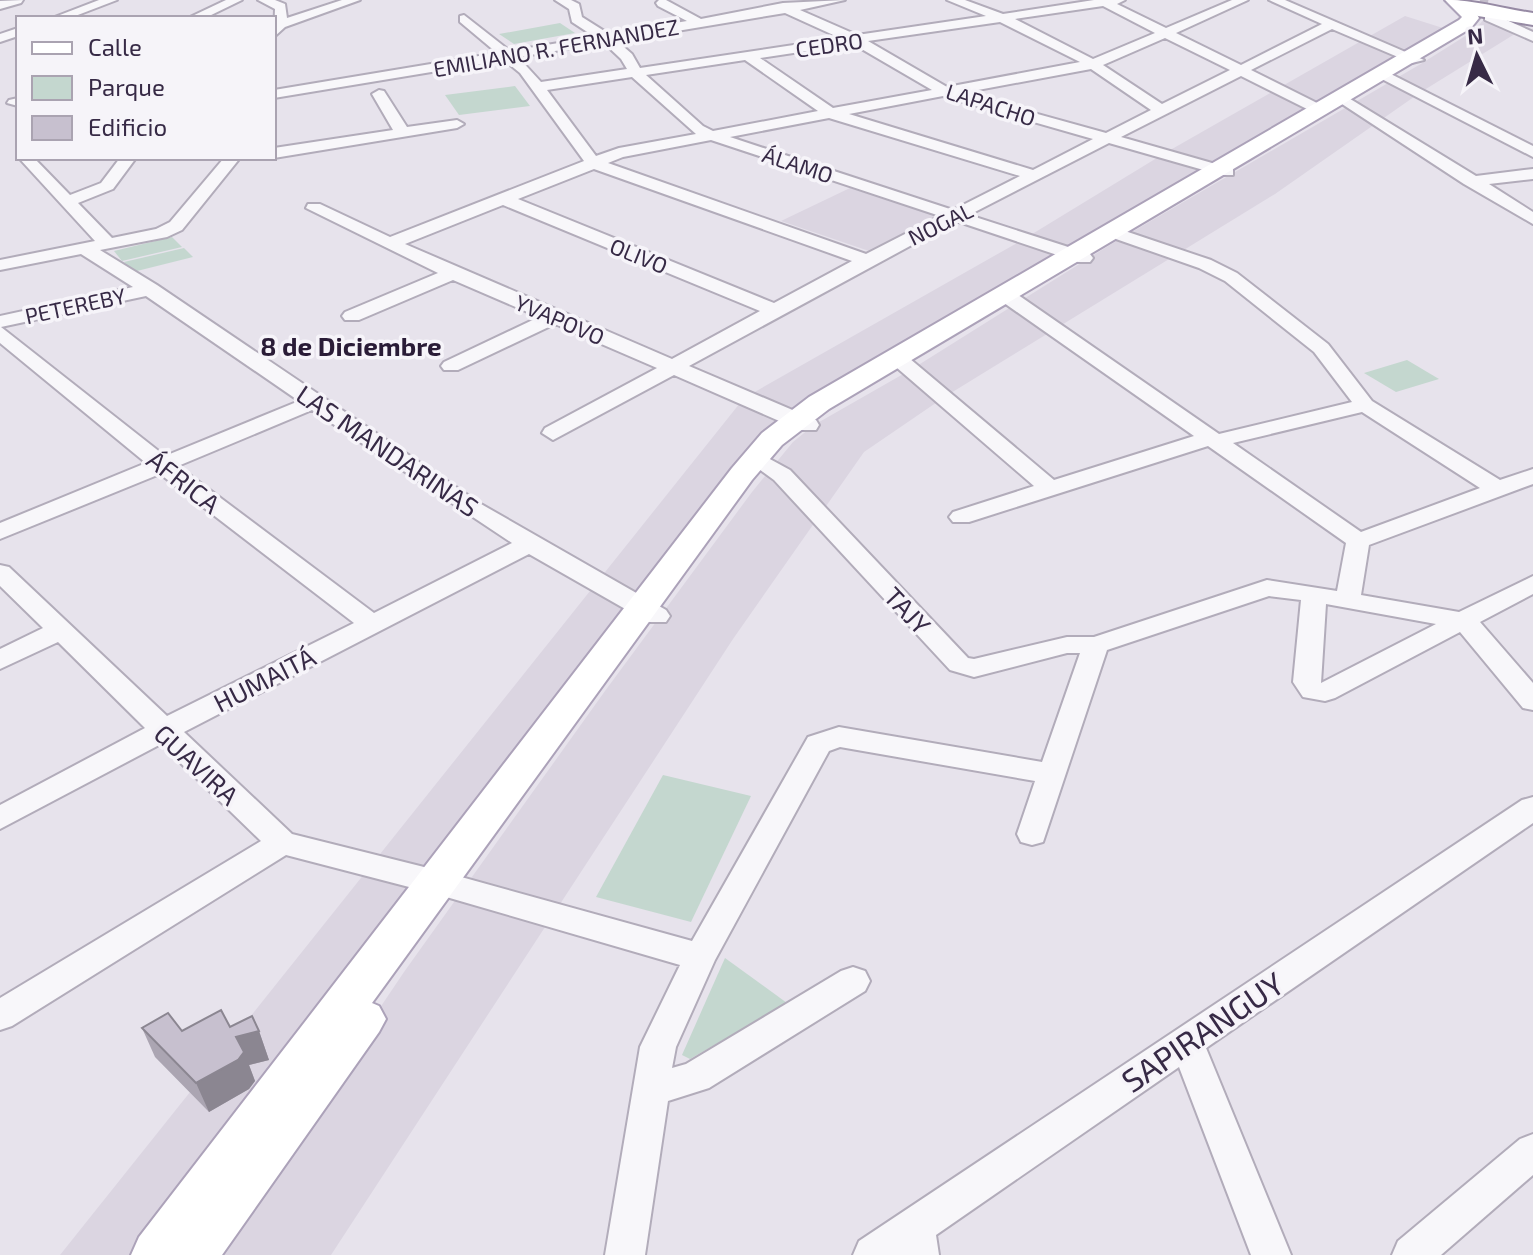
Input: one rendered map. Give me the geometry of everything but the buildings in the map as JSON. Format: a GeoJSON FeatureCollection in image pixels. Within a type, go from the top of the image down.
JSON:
{"type":"FeatureCollection","features":[{"type":"Feature","properties":{"kind":"highway"},"geometry":{"type":"LineString","coordinates":[[1454,0],[1500,13]]}},
{"type":"Feature","properties":{"kind":"main road"},"geometry":{"type":"LineString","coordinates":[[191,1255],[447,886],[762,461],[801,423],[1384,74],[1500,13]]}},
{"type":"Feature","properties":{"kind":"main road"},"geometry":{"type":"LineString","coordinates":[[1078,256],[1122,235],[1221,171]]}},
{"type":"Feature","properties":{"kind":"main road"},"geometry":{"type":"LineString","coordinates":[[157,1255],[447,886]]}},
{"type":"Feature","properties":{"kind":"street"},"geometry":{"type":"LineString","coordinates":[[0,5],[17,0]]}},
{"type":"Feature","properties":{"kind":"street"},"geometry":{"type":"LineString","coordinates":[[64,16],[111,0]]}},
{"type":"Feature","properties":{"kind":"street"},"geometry":{"type":"LineString","coordinates":[[199,16],[236,0]]}},
{"type":"Feature","properties":{"kind":"street"},"geometry":{"type":"LineString","coordinates":[[264,0],[281,7],[277,28]]}},
{"type":"Feature","properties":{"kind":"street"},"geometry":{"type":"LineString","coordinates":[[277,28],[354,0]]}},
{"type":"Feature","properties":{"kind":"street","name":"ÁLAMO"},"geometry":{"type":"LineString","coordinates":[[561,0],[577,8],[576,19],[607,39],[627,57],[636,73],[698,129],[710,135],[1078,256]]}},
{"type":"Feature","properties":{"kind":"street","name":"LAPACHO"},"geometry":{"type":"LineString","coordinates":[[770,0],[856,40],[947,93],[1221,171]]}},
{"type":"Feature","properties":{"kind":"street","name":"EMILIANO R. FERNANDEZ"},"geometry":{"type":"LineString","coordinates":[[276,94],[839,0]]}},
{"type":"Feature","properties":{"kind":"street"},"geometry":{"type":"LineString","coordinates":[[953,0],[1003,18],[1093,64],[1161,110]]}},
{"type":"Feature","properties":{"kind":"street","name":"CEDRO"},"geometry":{"type":"LineString","coordinates":[[538,87],[1119,0]]}},
{"type":"Feature","properties":{"kind":"street"},"geometry":{"type":"LineString","coordinates":[[391,243],[619,153],[1093,64],[1242,0]]}},
{"type":"Feature","properties":{"kind":"street"},"geometry":{"type":"LineString","coordinates":[[1275,0],[1412,58]]}},
{"type":"Feature","properties":{"kind":"street"},"geometry":{"type":"LineString","coordinates":[[1104,2],[1240,70],[1333,104],[1533,219]]}},
{"type":"Feature","properties":{"kind":"street"},"geometry":{"type":"LineString","coordinates":[[662,3],[699,23]]}},
{"type":"Feature","properties":{"kind":"street"},"geometry":{"type":"LineString","coordinates":[[1500,13],[1533,37]]}},
{"type":"Feature","properties":{"kind":"street"},"geometry":{"type":"LineString","coordinates":[[464,19],[509,55],[538,87],[593,163],[867,260]]}},
{"type":"Feature","properties":{"kind":"street","name":"NOGAL"},"geometry":{"type":"LineString","coordinates":[[553,433],[669,366],[867,260],[1332,24]]}},
{"type":"Feature","properties":{"kind":"street"},"geometry":{"type":"LineString","coordinates":[[747,55],[832,114],[1037,176]]}},
{"type":"Feature","properties":{"kind":"street"},"geometry":{"type":"LineString","coordinates":[[1384,74],[1529,146]]}},
{"type":"Feature","properties":{"kind":"street"},"geometry":{"type":"LineString","coordinates":[[379,94],[403,133]]}},
{"type":"Feature","properties":{"kind":"street"},"geometry":{"type":"LineString","coordinates":[[276,153],[457,124]]}},
{"type":"Feature","properties":{"kind":"street"},"geometry":{"type":"LineString","coordinates":[[27,160],[108,244]]}},
{"type":"Feature","properties":{"kind":"street"},"geometry":{"type":"LineString","coordinates":[[67,202],[107,186],[126,160]]}},
{"type":"Feature","properties":{"kind":"street"},"geometry":{"type":"LineString","coordinates":[[0,265],[108,244],[176,226],[232,160]]}},
{"type":"Feature","properties":{"kind":"street"},"geometry":{"type":"LineString","coordinates":[[1470,181],[1533,174]]}},
{"type":"Feature","properties":{"kind":"street","name":"OLIVO"},"geometry":{"type":"LineString","coordinates":[[504,199],[774,310]]}},
{"type":"Feature","properties":{"kind":"street","name":"YVAPOVO"},"geometry":{"type":"LineString","coordinates":[[314,208],[453,273],[801,423]]}},
{"type":"Feature","properties":{"kind":"street"},"geometry":{"type":"LineString","coordinates":[[1122,235],[1205,264],[1231,277],[1321,348],[1365,405],[1498,489]]}},
{"type":"Feature","properties":{"kind":"street","name":"LAS MANDARINAS"},"geometry":{"type":"LineString","coordinates":[[84,248],[150,289],[529,544],[649,612]]}},
{"type":"Feature","properties":{"kind":"street"},"geometry":{"type":"LineString","coordinates":[[352,316],[453,273]]}},
{"type":"Feature","properties":{"kind":"street","name":"PETEREBY"},"geometry":{"type":"LineString","coordinates":[[0,322],[150,289]]}},
{"type":"Feature","properties":{"kind":"street"},"geometry":{"type":"LineString","coordinates":[[1008,297],[1358,541]]}},
{"type":"Feature","properties":{"kind":"street"},"geometry":{"type":"LineString","coordinates":[[451,366],[553,317]]}},
{"type":"Feature","properties":{"kind":"street","name":"ÁFRICA"},"geometry":{"type":"LineString","coordinates":[[0,333],[162,465],[372,624]]}},
{"type":"Feature","properties":{"kind":"street"},"geometry":{"type":"LineString","coordinates":[[901,362],[1051,489]]}},
{"type":"Feature","properties":{"kind":"street"},"geometry":{"type":"LineString","coordinates":[[0,532],[314,402]]}},
{"type":"Feature","properties":{"kind":"street"},"geometry":{"type":"LineString","coordinates":[[961,517],[1213,440],[1365,405]]}},
{"type":"Feature","properties":{"kind":"street","name":"TAJY"},"geometry":{"type":"LineString","coordinates":[[762,461],[789,483],[959,664],[974,668],[1067,645],[1096,645],[1267,588],[1314,593],[1465,621]]}},
{"type":"Feature","properties":{"kind":"street"},"geometry":{"type":"LineString","coordinates":[[1358,541],[1533,476]]}},
{"type":"Feature","properties":{"kind":"street"},"geometry":{"type":"LineString","coordinates":[[1348,600],[1358,541]]}},
{"type":"Feature","properties":{"kind":"street","name":"HUMAITÁ"},"geometry":{"type":"LineString","coordinates":[[0,818],[162,731],[529,544]]}},
{"type":"Feature","properties":{"kind":"street","name":"GUAVIRA"},"geometry":{"type":"LineString","coordinates":[[0,572],[282,843],[700,957]]}},
{"type":"Feature","properties":{"kind":"street"},"geometry":{"type":"LineString","coordinates":[[1314,593],[1307,682],[1313,691],[1325,692],[1533,584]]}},
{"type":"Feature","properties":{"kind":"street"},"geometry":{"type":"LineString","coordinates":[[1465,621],[1533,701]]}},
{"type":"Feature","properties":{"kind":"street"},"geometry":{"type":"LineString","coordinates":[[0,660],[59,631]]}},
{"type":"Feature","properties":{"kind":"street"},"geometry":{"type":"LineString","coordinates":[[1032,834],[1096,645]]}},
{"type":"Feature","properties":{"kind":"street"},"geometry":{"type":"LineString","coordinates":[[625,1255],[658,1047],[700,957],[818,744],[839,737],[1053,774]]}},
{"type":"Feature","properties":{"kind":"street","name":"SAPIRANGUY"},"geometry":{"type":"LineString","coordinates":[[873,1255],[917,1242],[1186,1041],[1533,808]]}},
{"type":"Feature","properties":{"kind":"street"},"geometry":{"type":"LineString","coordinates":[[0,1016],[282,843]]}},
{"type":"Feature","properties":{"kind":"street"},"geometry":{"type":"LineString","coordinates":[[651,1090],[696,1077],[853,981]]}},
{"type":"Feature","properties":{"kind":"street"},"geometry":{"type":"LineString","coordinates":[[1186,1041],[1271,1255]]}},
{"type":"Feature","properties":{"kind":"street"},"geometry":{"type":"LineString","coordinates":[[1412,1255],[1533,1151]]}},
{"type":"Feature","properties":{"kind":"shaded area"},"geometry":{"type":"Polygon","coordinates":[[[1405,16],[1446,29],[790,416],[147,1255],[60,1255],[744,398],[1024,239],[1165,153],[1405,16]]]}},
{"type":"Feature","properties":{"kind":"shaded area"},"geometry":{"type":"Polygon","coordinates":[[[1484,19],[1518,32],[1421,92],[1275,194],[946,396],[864,452],[733,639],[331,1255],[209,1255],[269,1173],[404,972],[605,691],[752,492],[793,442],[814,425],[912,369],[1113,243],[1419,65],[1475,30],[1484,19]]]}},
{"type":"Feature","properties":{"kind":"shaded area"},"geometry":{"type":"Polygon","coordinates":[[[850,188],[936,216],[869,251],[781,221],[850,188]]]}},
{"type":"Feature","properties":{"kind":"green space"},"geometry":{"type":"Polygon","coordinates":[[[560,23],[575,33],[514,44],[499,34],[560,23]]]}},
{"type":"Feature","properties":{"kind":"green space"},"geometry":{"type":"Polygon","coordinates":[[[515,86],[530,106],[459,115],[445,95],[515,86]]]}},
{"type":"Feature","properties":{"kind":"green space"},"geometry":{"type":"Polygon","coordinates":[[[172,237],[182,247],[122,261],[114,251],[172,237]]]}},
{"type":"Feature","properties":{"kind":"green space"},"geometry":{"type":"Polygon","coordinates":[[[184,248],[193,257],[133,272],[124,262],[184,248]]]}},
{"type":"Feature","properties":{"kind":"green space"},"geometry":{"type":"Polygon","coordinates":[[[1407,360],[1439,379],[1396,392],[1364,373],[1407,360]]]}},
{"type":"Feature","properties":{"kind":"green space"},"geometry":{"type":"Polygon","coordinates":[[[663,775],[751,796],[691,922],[596,897],[663,775]]]}},
{"type":"Feature","properties":{"kind":"green space"},"geometry":{"type":"Polygon","coordinates":[[[725,958],[787,1003],[690,1059],[682,1055],[725,958]]]}},
{"type":"Feature","properties":{"kind":"tunnel"},"geometry":{"type":"LineString","coordinates":[[1480,0],[1488,2]]}},
{"type":"Feature","properties":{"kind":"district","name":"8 de Diciembre"},"geometry":{"type":"Point","coordinates":[351,345]}}]}
